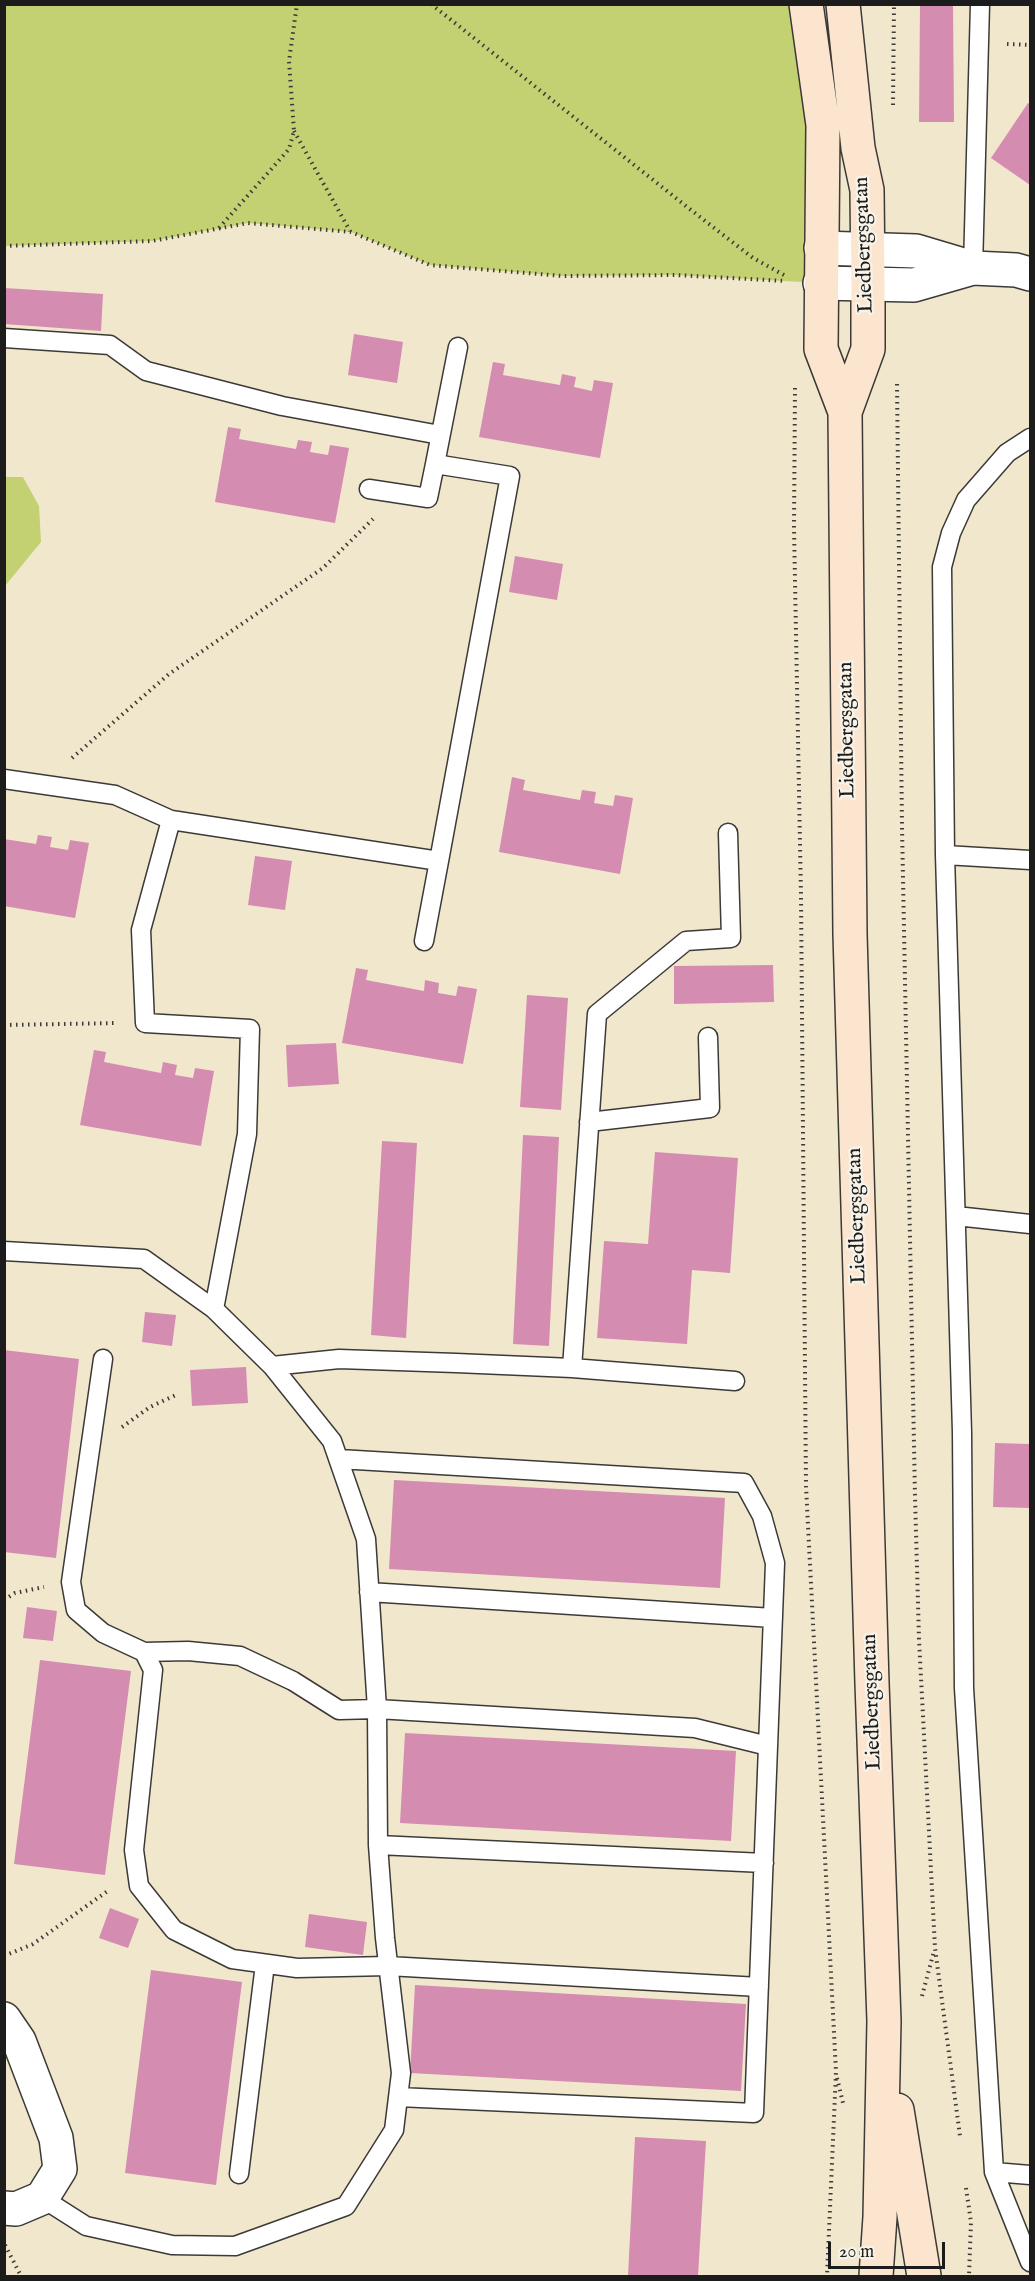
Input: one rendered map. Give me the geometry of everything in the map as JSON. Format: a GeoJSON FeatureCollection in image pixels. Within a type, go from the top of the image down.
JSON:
{"type":"FeatureCollection","features":[{"type":"Feature","properties":{"kind":"street","name":"Liedbergsgatan"},"geometry":{"type":"LineString","coordinates":[[806,4],[823,125],[821,248],[808,282],[821,349],[845,412],[850,934],[884,2021],[880,2217],[876,2277]]}},
{"type":"Feature","properties":{"kind":"street","name":"Liedbergsgatan"},"geometry":{"type":"LineString","coordinates":[[843,4],[858,148],[867,190],[868,250],[868,349],[845,412]]}},
{"type":"Feature","properties":{"kind":"street"},"geometry":{"type":"LineString","coordinates":[[821,248],[916,251],[973,268],[1016,270],[1030,274]]}},
{"type":"Feature","properties":{"kind":"street"},"geometry":{"type":"LineString","coordinates":[[808,282],[914,285],[973,268]]}},
{"type":"Feature","properties":{"kind":"street"},"geometry":{"type":"LineString","coordinates":[[4,2019],[19,2042],[56,2138],[60,2169],[42,2198],[16,2209],[4,2208]]}},
{"type":"Feature","properties":{"kind":"street","name":"Liedbergsgatan"},"geometry":{"type":"LineString","coordinates":[[884,2021],[924,2277]]}},
{"type":"Feature","properties":{"kind":"lane"},"geometry":{"type":"LineString","coordinates":[[973,268],[980,4]]}},
{"type":"Feature","properties":{"kind":"lane"},"geometry":{"type":"LineString","coordinates":[[4,338],[110,345],[146,371],[282,406],[440,435]]}},
{"type":"Feature","properties":{"kind":"lane"},"geometry":{"type":"LineString","coordinates":[[369,489],[428,498],[458,347]]}},
{"type":"Feature","properties":{"kind":"lane"},"geometry":{"type":"LineString","coordinates":[[1030,438],[1007,453],[966,500],[951,534],[942,567],[945,855],[962,1456],[964,1688],[994,2172],[1030,2262]]}},
{"type":"Feature","properties":{"kind":"lane"},"geometry":{"type":"LineString","coordinates":[[424,941],[510,476],[435,464]]}},
{"type":"Feature","properties":{"kind":"lane"},"geometry":{"type":"LineString","coordinates":[[4,779],[115,795],[171,820],[439,861]]}},
{"type":"Feature","properties":{"kind":"lane"},"geometry":{"type":"LineString","coordinates":[[171,820],[141,930],[145,1023],[250,1029],[248,1134],[214,1309]]}},
{"type":"Feature","properties":{"kind":"lane"},"geometry":{"type":"LineString","coordinates":[[572,1368],[597,1014],[686,941],[732,938],[728,833]]}},
{"type":"Feature","properties":{"kind":"lane"},"geometry":{"type":"LineString","coordinates":[[945,855],[1030,860]]}},
{"type":"Feature","properties":{"kind":"lane"},"geometry":{"type":"LineString","coordinates":[[589,1122],[710,1108],[708,1037]]}},
{"type":"Feature","properties":{"kind":"lane"},"geometry":{"type":"LineString","coordinates":[[956,1216],[1030,1224]]}},
{"type":"Feature","properties":{"kind":"lane"},"geometry":{"type":"LineString","coordinates":[[4,1251],[144,1259],[214,1309],[272,1366],[332,1441],[366,1539],[377,1709],[378,1845],[388,1966],[401,2073],[394,2130],[346,2206],[235,2246],[172,2245],[86,2226],[42,2198]]}},
{"type":"Feature","properties":{"kind":"lane"},"geometry":{"type":"LineString","coordinates":[[103,1359],[71,1582],[76,1610],[103,1633],[144,1652],[188,1652],[240,1656],[293,1681],[339,1710],[377,1709],[695,1728],[768,1746]]}},
{"type":"Feature","properties":{"kind":"lane"},"geometry":{"type":"LineString","coordinates":[[272,1366],[339,1359],[572,1368],[735,1381]]}},
{"type":"Feature","properties":{"kind":"lane"},"geometry":{"type":"LineString","coordinates":[[339,1458],[744,1483],[762,1516],[775,1563],[754,2113],[398,2097]]}},
{"type":"Feature","properties":{"kind":"lane"},"geometry":{"type":"LineString","coordinates":[[369,1592],[773,1618]]}},
{"type":"Feature","properties":{"kind":"lane"},"geometry":{"type":"LineString","coordinates":[[144,1652],[153,1670],[134,1850],[139,1886],[174,1930],[232,1959],[297,1968],[388,1966],[759,1987]]}},
{"type":"Feature","properties":{"kind":"lane"},"geometry":{"type":"LineString","coordinates":[[378,1845],[764,1863]]}},
{"type":"Feature","properties":{"kind":"lane"},"geometry":{"type":"LineString","coordinates":[[239,2174],[265,1964]]}},
{"type":"Feature","properties":{"kind":"lane"},"geometry":{"type":"LineString","coordinates":[[994,2172],[1030,2175]]}},
{"type":"Feature","properties":{"kind":"path"},"geometry":{"type":"LineString","coordinates":[[219,228],[289,149],[294,131],[289,61],[297,4]]}},
{"type":"Feature","properties":{"kind":"path"},"geometry":{"type":"LineString","coordinates":[[431,4],[744,251],[808,282]]}},
{"type":"Feature","properties":{"kind":"path"},"geometry":{"type":"LineString","coordinates":[[893,110],[894,4]]}},
{"type":"Feature","properties":{"kind":"path"},"geometry":{"type":"LineString","coordinates":[[294,131],[351,232]]}},
{"type":"Feature","properties":{"kind":"path"},"geometry":{"type":"LineString","coordinates":[[4,246],[152,241],[248,223],[351,232],[430,265],[562,276],[675,275],[808,282]]}},
{"type":"Feature","properties":{"kind":"path"},"geometry":{"type":"LineString","coordinates":[[897,378],[902,826],[915,1496],[929,1861],[935,1948],[960,2142]]}},
{"type":"Feature","properties":{"kind":"path"},"geometry":{"type":"LineString","coordinates":[[795,384],[794,527],[802,955],[806,1486],[836,2072],[827,2277]]}},
{"type":"Feature","properties":{"kind":"path"},"geometry":{"type":"LineString","coordinates":[[42,784],[169,674],[323,568],[400,494]]}},
{"type":"Feature","properties":{"kind":"path"},"geometry":{"type":"LineString","coordinates":[[4,1025],[145,1023]]}},
{"type":"Feature","properties":{"kind":"path"},"geometry":{"type":"LineString","coordinates":[[91,1440],[126,1425],[150,1407],[178,1394]]}},
{"type":"Feature","properties":{"kind":"path"},"geometry":{"type":"LineString","coordinates":[[4,1600],[15,1593],[71,1582]]}},
{"type":"Feature","properties":{"kind":"path"},"geometry":{"type":"LineString","coordinates":[[4,1956],[33,1944],[137,1870]]}},
{"type":"Feature","properties":{"kind":"path"},"geometry":{"type":"LineString","coordinates":[[965,2176],[971,2222],[969,2277]]}},
{"type":"Feature","properties":{"kind":"path"},"geometry":{"type":"LineString","coordinates":[[4,2245],[21,2277]]}},
{"type":"Feature","properties":{"kind":"green space"},"geometry":{"type":"Polygon","coordinates":[[[4,5],[806,5],[820,283],[675,275],[562,276],[430,265],[351,232],[248,223],[152,241],[5,246],[4,5]]]}},
{"type":"Feature","properties":{"kind":"green space"},"geometry":{"type":"Polygon","coordinates":[[[4,477],[23,477],[39,506],[41,542],[5,586],[4,477]]]}},
{"type":"Feature","properties":{"kind":"building"},"geometry":{"type":"Polygon","coordinates":[[[920,4],[953,4],[954,122],[919,122],[920,4]]]}},
{"type":"Feature","properties":{"kind":"building"},"geometry":{"type":"Polygon","coordinates":[[[1028,103],[1030,104],[1030,185],[991,158],[1028,103]]]}},
{"type":"Feature","properties":{"kind":"building"},"geometry":{"type":"Polygon","coordinates":[[[4,288],[103,294],[101,331],[4,324],[4,288]]]}},
{"type":"Feature","properties":{"kind":"building"},"geometry":{"type":"Polygon","coordinates":[[[354,334],[403,342],[397,383],[348,375],[354,334]]]}},
{"type":"Feature","properties":{"kind":"building"},"geometry":{"type":"Polygon","coordinates":[[[493,362],[505,364],[503,375],[560,385],[562,374],[576,377],[574,387],[592,391],[594,380],[613,383],[600,458],[479,437],[493,362]]]}},
{"type":"Feature","properties":{"kind":"building"},"geometry":{"type":"Polygon","coordinates":[[[228,427],[241,429],[239,439],[296,449],[298,440],[312,442],[310,452],[328,455],[330,445],[349,448],[335,523],[215,502],[228,427]]]}},
{"type":"Feature","properties":{"kind":"building"},"geometry":{"type":"Polygon","coordinates":[[[515,556],[563,564],[557,600],[509,592],[515,556]]]}},
{"type":"Feature","properties":{"kind":"building"},"geometry":{"type":"Polygon","coordinates":[[[512,777],[525,780],[523,790],[580,800],[582,790],[596,792],[594,803],[613,806],[615,795],[633,798],[620,874],[499,852],[512,777]]]}},
{"type":"Feature","properties":{"kind":"building"},"geometry":{"type":"Polygon","coordinates":[[[38,835],[52,837],[50,847],[68,850],[70,840],[89,843],[75,918],[4,906],[4,839],[36,844],[38,835]]]}},
{"type":"Feature","properties":{"kind":"building"},"geometry":{"type":"Polygon","coordinates":[[[255,856],[292,861],[285,910],[248,905],[255,856]]]}},
{"type":"Feature","properties":{"kind":"building"},"geometry":{"type":"Polygon","coordinates":[[[773,965],[774,1002],[674,1004],[674,966],[773,965]]]}},
{"type":"Feature","properties":{"kind":"building"},"geometry":{"type":"Polygon","coordinates":[[[356,968],[368,970],[366,980],[424,991],[425,980],[439,983],[438,993],[456,996],[458,986],[477,989],[463,1064],[342,1043],[356,968]]]}},
{"type":"Feature","properties":{"kind":"building"},"geometry":{"type":"Polygon","coordinates":[[[527,995],[568,998],[561,1110],[520,1107],[527,995]]]}},
{"type":"Feature","properties":{"kind":"building"},"geometry":{"type":"Polygon","coordinates":[[[336,1043],[339,1084],[288,1087],[286,1045],[336,1043]]]}},
{"type":"Feature","properties":{"kind":"building"},"geometry":{"type":"Polygon","coordinates":[[[94,1050],[106,1052],[104,1062],[161,1073],[163,1062],[177,1065],[175,1075],[193,1078],[195,1068],[214,1071],[201,1146],[80,1125],[94,1050]]]}},
{"type":"Feature","properties":{"kind":"building"},"geometry":{"type":"Polygon","coordinates":[[[523,1135],[559,1137],[549,1346],[513,1344],[523,1135]]]}},
{"type":"Feature","properties":{"kind":"building"},"geometry":{"type":"Polygon","coordinates":[[[382,1141],[417,1143],[406,1338],[371,1335],[382,1141]]]}},
{"type":"Feature","properties":{"kind":"building"},"geometry":{"type":"Polygon","coordinates":[[[655,1152],[738,1158],[730,1273],[692,1270],[687,1344],[597,1338],[604,1241],[648,1244],[655,1152]]]}},
{"type":"Feature","properties":{"kind":"building"},"geometry":{"type":"Polygon","coordinates":[[[145,1312],[176,1315],[172,1346],[142,1342],[145,1312]]]}},
{"type":"Feature","properties":{"kind":"building"},"geometry":{"type":"Polygon","coordinates":[[[4,1350],[79,1359],[56,1558],[4,1552],[4,1350]]]}},
{"type":"Feature","properties":{"kind":"building"},"geometry":{"type":"Polygon","coordinates":[[[246,1367],[248,1403],[192,1406],[190,1370],[246,1367]]]}},
{"type":"Feature","properties":{"kind":"building"},"geometry":{"type":"Polygon","coordinates":[[[995,1443],[1030,1444],[1030,1508],[993,1507],[995,1443]]]}},
{"type":"Feature","properties":{"kind":"building"},"geometry":{"type":"Polygon","coordinates":[[[394,1480],[725,1498],[720,1588],[389,1569],[394,1480]]]}},
{"type":"Feature","properties":{"kind":"building"},"geometry":{"type":"Polygon","coordinates":[[[27,1607],[57,1611],[53,1641],[23,1638],[27,1607]]]}},
{"type":"Feature","properties":{"kind":"building"},"geometry":{"type":"Polygon","coordinates":[[[40,1660],[131,1671],[105,1875],[14,1864],[40,1660]]]}},
{"type":"Feature","properties":{"kind":"building"},"geometry":{"type":"Polygon","coordinates":[[[405,1733],[736,1751],[731,1841],[400,1823],[405,1733]]]}},
{"type":"Feature","properties":{"kind":"building"},"geometry":{"type":"Polygon","coordinates":[[[110,1908],[139,1919],[128,1948],[99,1938],[110,1908]]]}},
{"type":"Feature","properties":{"kind":"building"},"geometry":{"type":"Polygon","coordinates":[[[309,1914],[367,1922],[363,1955],[305,1947],[309,1914]]]}},
{"type":"Feature","properties":{"kind":"building"},"geometry":{"type":"Polygon","coordinates":[[[151,1970],[242,1982],[216,2185],[125,2173],[151,1970]]]}},
{"type":"Feature","properties":{"kind":"building"},"geometry":{"type":"Polygon","coordinates":[[[415,1985],[746,2004],[741,2091],[410,2073],[415,1985]]]}},
{"type":"Feature","properties":{"kind":"building"},"geometry":{"type":"Polygon","coordinates":[[[635,2137],[706,2141],[698,2276],[628,2276],[635,2137]]]}}]}
